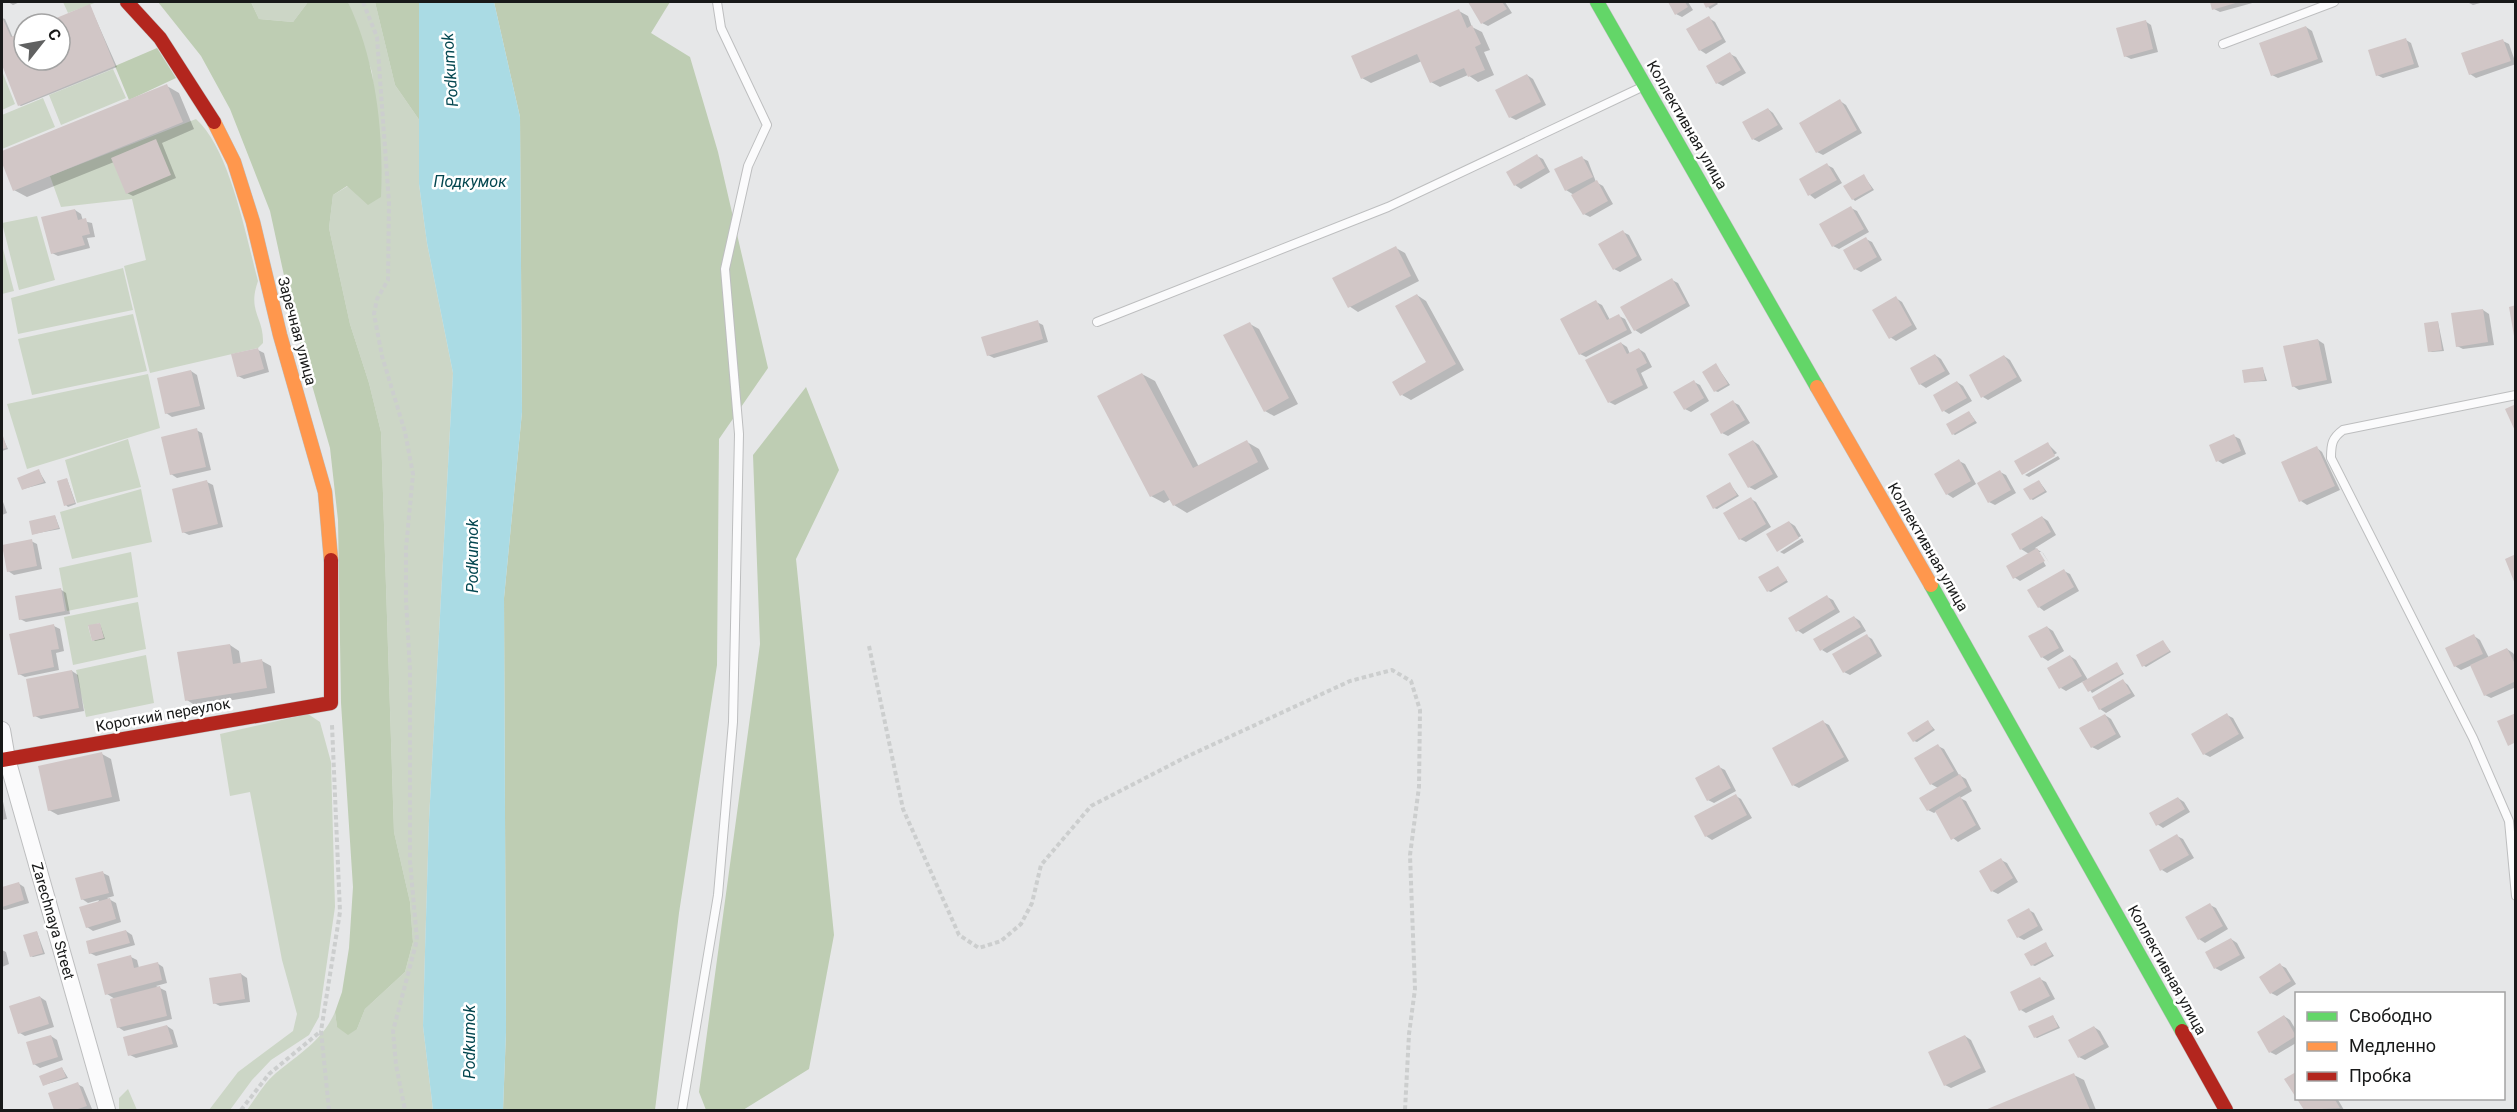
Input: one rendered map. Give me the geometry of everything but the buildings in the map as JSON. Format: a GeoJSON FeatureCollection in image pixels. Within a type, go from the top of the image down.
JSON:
{"type":"FeatureCollection","features":[{"type":"Feature","properties":{"kind":"street","name":"Заречная улица"},"geometry":{"type":"LineString","coordinates":[[127,2],[160,38],[216,125],[234,162],[253,222],[280,335],[325,492],[332,573],[331,703]]}},
{"type":"Feature","properties":{"kind":"street","name":"Коллективная улица"},"geometry":{"type":"LineString","coordinates":[[1597,2],[1968,650],[2226,1110]]}},
{"type":"Feature","properties":{"kind":"street","name":"Короткий переулок"},"geometry":{"type":"LineString","coordinates":[[4,759],[331,703]]}},
{"type":"Feature","properties":{"kind":"street","name":"Zarechnaya Street"},"geometry":{"type":"LineString","coordinates":[[2,730],[4,759],[107,1110]]}},
{"type":"Feature","properties":{"kind":"lane"},"geometry":{"type":"LineString","coordinates":[[682,1110],[718,895],[733,722],[739,434],[725,269],[748,166],[767,125],[721,28],[717,2]]}},
{"type":"Feature","properties":{"kind":"lane"},"geometry":{"type":"LineString","coordinates":[[2223,44],[2334,2]]}},
{"type":"Feature","properties":{"kind":"lane"},"geometry":{"type":"LineString","coordinates":[[1098,322],[1388,207],[1646,85]]}},
{"type":"Feature","properties":{"kind":"lane"},"geometry":{"type":"LineString","coordinates":[[2516,395],[2343,430],[2335,436],[2331,444],[2331,458],[2473,738],[2509,821],[2516,896]]}},
{"type":"Feature","properties":{"kind":"path"},"geometry":{"type":"LineString","coordinates":[[363,2],[377,38],[390,203],[388,280],[377,299],[374,314],[382,356],[405,432],[413,474],[406,548],[406,589],[410,670],[410,861],[417,940],[393,1031],[396,1065],[405,1110]]}},
{"type":"Feature","properties":{"kind":"path"},"geometry":{"type":"LineString","coordinates":[[869,646],[903,809],[959,935],[979,948],[1001,941],[1022,924],[1032,903],[1041,865],[1091,806],[1186,756],[1350,681],[1392,670],[1412,681],[1420,710],[1419,788],[1410,855],[1415,989],[1409,1034],[1405,1110]]}},
{"type":"Feature","properties":{"kind":"path"},"geometry":{"type":"LineString","coordinates":[[329,1110],[321,1031],[340,912],[331,703]]}},
{"type":"Feature","properties":{"kind":"path"},"geometry":{"type":"LineString","coordinates":[[241,1110],[269,1074],[321,1031]]}},
{"type":"Feature","properties":{"kind":"green space"},"geometry":{"type":"Polygon","coordinates":[[[63,2],[97,2],[71,12],[68,12],[63,2]]]}},
{"type":"Feature","properties":{"kind":"green space"},"geometry":{"type":"Polygon","coordinates":[[[158,2],[251,2],[259,19],[293,22],[308,2],[348,2],[358,25],[372,72],[381,147],[381,197],[368,205],[347,186],[333,195],[329,228],[350,324],[369,383],[381,432],[394,832],[410,902],[413,942],[405,972],[365,1009],[357,1029],[348,1035],[337,1027],[335,1012],[342,992],[349,948],[353,887],[341,703],[338,520],[330,448],[295,326],[270,211],[230,109],[201,56],[158,2]]]}},
{"type":"Feature","properties":{"kind":"green space"},"geometry":{"type":"Polygon","coordinates":[[[251,2],[308,2],[293,22],[259,19],[251,2]]]}},
{"type":"Feature","properties":{"kind":"green space"},"geometry":{"type":"Polygon","coordinates":[[[348,2],[375,2],[395,85],[420,121],[419,184],[427,243],[453,373],[429,820],[425,951],[423,1026],[433,1110],[247,1110],[272,1077],[317,1039],[335,1012],[337,1027],[357,1029],[365,1009],[405,972],[413,942],[410,902],[394,832],[381,432],[369,383],[350,324],[329,228],[333,195],[348,186],[376,112],[372,72],[348,2]]]}},
{"type":"Feature","properties":{"kind":"green space"},"geometry":{"type":"Polygon","coordinates":[[[375,2],[419,2],[420,121],[395,85],[375,2]]]}},
{"type":"Feature","properties":{"kind":"green space"},"geometry":{"type":"Polygon","coordinates":[[[494,2],[670,2],[651,33],[690,57],[718,152],[768,368],[719,439],[717,665],[679,913],[655,1110],[503,1110],[506,1032],[504,598],[522,412],[520,117],[494,2]]]}},
{"type":"Feature","properties":{"kind":"green space"},"geometry":{"type":"Polygon","coordinates":[[[157,48],[176,78],[129,100],[115,66],[157,48]]]}},
{"type":"Feature","properties":{"kind":"green space"},"geometry":{"type":"Polygon","coordinates":[[[113,69],[126,98],[61,125],[49,95],[113,69]]]}},
{"type":"Feature","properties":{"kind":"green space"},"geometry":{"type":"Polygon","coordinates":[[[2,71],[15,104],[2,110],[2,71]]]}},
{"type":"Feature","properties":{"kind":"green space"},"geometry":{"type":"Polygon","coordinates":[[[43,98],[55,127],[2,149],[2,115],[43,98]]]}},
{"type":"Feature","properties":{"kind":"green space"},"geometry":{"type":"Polygon","coordinates":[[[196,119],[208,133],[218,151],[242,218],[258,281],[254,300],[263,334],[263,343],[258,348],[150,373],[124,266],[146,260],[132,199],[61,207],[50,176],[196,119]]]}},
{"type":"Feature","properties":{"kind":"green space"},"geometry":{"type":"Polygon","coordinates":[[[37,216],[55,280],[19,290],[2,223],[37,216]]]}},
{"type":"Feature","properties":{"kind":"green space"},"geometry":{"type":"Polygon","coordinates":[[[2,245],[14,291],[2,294],[2,245]]]}},
{"type":"Feature","properties":{"kind":"green space"},"geometry":{"type":"Polygon","coordinates":[[[123,268],[133,310],[18,334],[11,298],[123,268]]]}},
{"type":"Feature","properties":{"kind":"green space"},"geometry":{"type":"Polygon","coordinates":[[[133,314],[147,371],[32,395],[18,339],[133,314]]]}},
{"type":"Feature","properties":{"kind":"green space"},"geometry":{"type":"Polygon","coordinates":[[[148,374],[160,428],[27,469],[7,404],[148,374]]]}},
{"type":"Feature","properties":{"kind":"green space"},"geometry":{"type":"Polygon","coordinates":[[[806,387],[839,470],[796,559],[834,935],[809,1069],[743,1110],[706,1110],[699,1092],[760,644],[753,455],[806,387]]]}},
{"type":"Feature","properties":{"kind":"green space"},"geometry":{"type":"Polygon","coordinates":[[[128,439],[141,487],[77,503],[65,460],[128,439]]]}},
{"type":"Feature","properties":{"kind":"green space"},"geometry":{"type":"Polygon","coordinates":[[[141,489],[152,542],[72,559],[60,512],[141,489]]]}},
{"type":"Feature","properties":{"kind":"green space"},"geometry":{"type":"Polygon","coordinates":[[[131,552],[138,597],[67,611],[59,568],[131,552]]]}},
{"type":"Feature","properties":{"kind":"green space"},"geometry":{"type":"Polygon","coordinates":[[[138,602],[146,649],[73,665],[64,617],[138,602]],[[100,623],[88,626],[92,641],[103,638],[100,623]]]}},
{"type":"Feature","properties":{"kind":"green space"},"geometry":{"type":"Polygon","coordinates":[[[146,655],[154,703],[86,717],[76,670],[146,655]]]}},
{"type":"Feature","properties":{"kind":"green space"},"geometry":{"type":"Polygon","coordinates":[[[308,714],[320,722],[331,762],[335,907],[319,1017],[309,1035],[271,1060],[252,1080],[230,1110],[209,1110],[238,1072],[293,1031],[297,1014],[282,960],[250,792],[230,796],[220,734],[308,714]]]}},
{"type":"Feature","properties":{"kind":"green space"},"geometry":{"type":"Polygon","coordinates":[[[128,1089],[137,1110],[119,1110],[119,1098],[128,1089]]]}},
{"type":"Feature","properties":{"kind":"water","name":"Подкумок"},"geometry":{"type":"Polygon","coordinates":[[[419,2],[494,2],[520,117],[522,412],[504,598],[506,1032],[503,1110],[433,1110],[423,1026],[429,820],[453,373],[427,243],[419,184],[419,2]]]}},
{"type":"Feature","properties":{"kind":"traffic: fast"},"geometry":{"type":"LineString","coordinates":[[1597,2],[1817,387]]}},
{"type":"Feature","properties":{"kind":"traffic: fast"},"geometry":{"type":"LineString","coordinates":[[1931,585],[2182,1031]]}},
{"type":"Feature","properties":{"kind":"traffic: slow"},"geometry":{"type":"LineString","coordinates":[[214,122],[234,162],[253,222],[280,335],[325,492],[331,560]]}},
{"type":"Feature","properties":{"kind":"traffic: slow"},"geometry":{"type":"LineString","coordinates":[[1817,387],[1931,585]]}},
{"type":"Feature","properties":{"kind":"traffic: jam"},"geometry":{"type":"LineString","coordinates":[[127,2],[160,38],[214,122]]}},
{"type":"Feature","properties":{"kind":"traffic: jam"},"geometry":{"type":"LineString","coordinates":[[2,760],[331,703],[331,560]]}},
{"type":"Feature","properties":{"kind":"traffic: jam"},"geometry":{"type":"LineString","coordinates":[[2182,1031],[2226,1110]]}},
{"type":"Feature","properties":{"kind":"water label","name":"Podkumok"},"geometry":{"type":"Point","coordinates":[450,70]}},
{"type":"Feature","properties":{"kind":"water label","name":"Podkumok"},"geometry":{"type":"Point","coordinates":[472,556]}},
{"type":"Feature","properties":{"kind":"water label","name":"Podkumok"},"geometry":{"type":"Point","coordinates":[469,1042]}}]}
